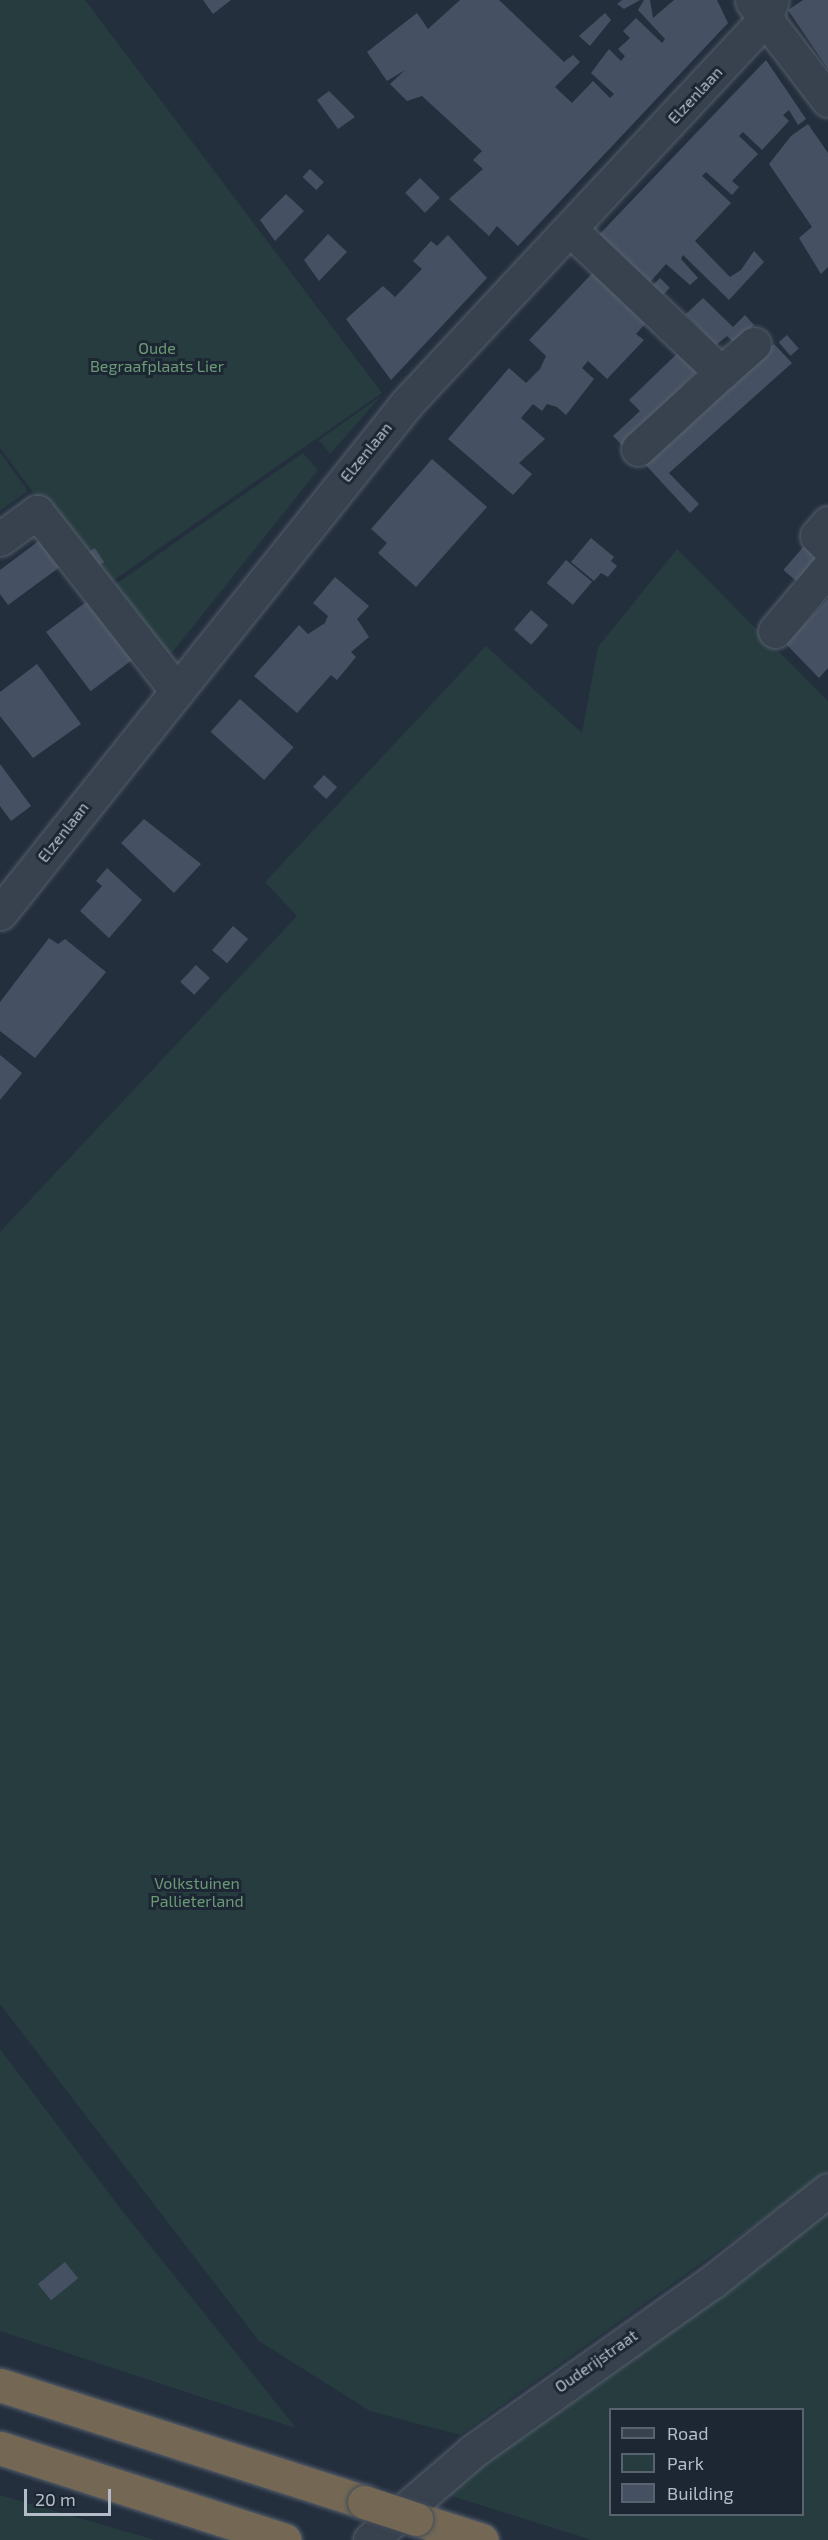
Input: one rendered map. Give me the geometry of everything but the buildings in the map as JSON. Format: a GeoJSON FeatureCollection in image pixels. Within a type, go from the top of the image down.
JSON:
{"type":"FeatureCollection","features":[{"type":"Feature","properties":{"kind":"highway"},"geometry":{"type":"LineString","coordinates":[[0,2385],[482,2540]]}},
{"type":"Feature","properties":{"kind":"highway"},"geometry":{"type":"LineString","coordinates":[[0,2448],[285,2540]]}},
{"type":"Feature","properties":{"kind":"street"},"geometry":{"type":"LineString","coordinates":[[762,6],[828,100]]}},
{"type":"Feature","properties":{"kind":"street","name":"Elzenlaan"},"geometry":{"type":"LineString","coordinates":[[0,913],[406,403],[570,229],[762,6]]}},
{"type":"Feature","properties":{"kind":"street"},"geometry":{"type":"LineString","coordinates":[[570,229],[722,373]]}},
{"type":"Feature","properties":{"kind":"street"},"geometry":{"type":"LineString","coordinates":[[638,449],[754,344]]}},
{"type":"Feature","properties":{"kind":"street"},"geometry":{"type":"LineString","coordinates":[[0,539],[37,512],[177,691]]}},
{"type":"Feature","properties":{"kind":"street"},"geometry":{"type":"LineString","coordinates":[[828,523],[817,536],[828,547]]}},
{"type":"Feature","properties":{"kind":"street"},"geometry":{"type":"LineString","coordinates":[[775,631],[828,568]]}},
{"type":"Feature","properties":{"kind":"street","name":"Ouderijstraat"},"geometry":{"type":"LineString","coordinates":[[370,2540],[473,2451],[712,2282],[828,2190]]}},
{"type":"Feature","properties":{"kind":"green space","name":"Oude Begraafplaats Lier"},"geometry":{"type":"Polygon","coordinates":[[[0,0],[85,0],[382,393],[104,587],[0,448],[0,0]]]}},
{"type":"Feature","properties":{"kind":"green space"},"geometry":{"type":"Polygon","coordinates":[[[381,396],[330,454],[319,440],[381,396]]]}},
{"type":"Feature","properties":{"kind":"green space"},"geometry":{"type":"Polygon","coordinates":[[[0,452],[28,491],[0,511],[0,452]]]}},
{"type":"Feature","properties":{"kind":"green space"},"geometry":{"type":"Polygon","coordinates":[[[303,453],[318,470],[163,664],[106,591],[303,453]]]}},
{"type":"Feature","properties":{"kind":"green space","name":"Volkstuinen Pallieterland"},"geometry":{"type":"Polygon","coordinates":[[[677,549],[828,701],[828,2173],[460,2435],[370,2411],[259,2341],[0,2004],[0,1232],[297,916],[265,882],[486,646],[582,733],[598,647],[677,549]]]}},
{"type":"Feature","properties":{"kind":"green space"},"geometry":{"type":"Polygon","coordinates":[[[0,2049],[120,2208],[296,2428],[0,2331],[0,2049]]]}},
{"type":"Feature","properties":{"kind":"green space"},"geometry":{"type":"Polygon","coordinates":[[[828,2212],[828,2540],[592,2540],[442,2493],[828,2212]]]}},
{"type":"Feature","properties":{"kind":"green space"},"geometry":{"type":"Polygon","coordinates":[[[0,2495],[155,2540],[0,2540],[0,2495]]]}}]}
